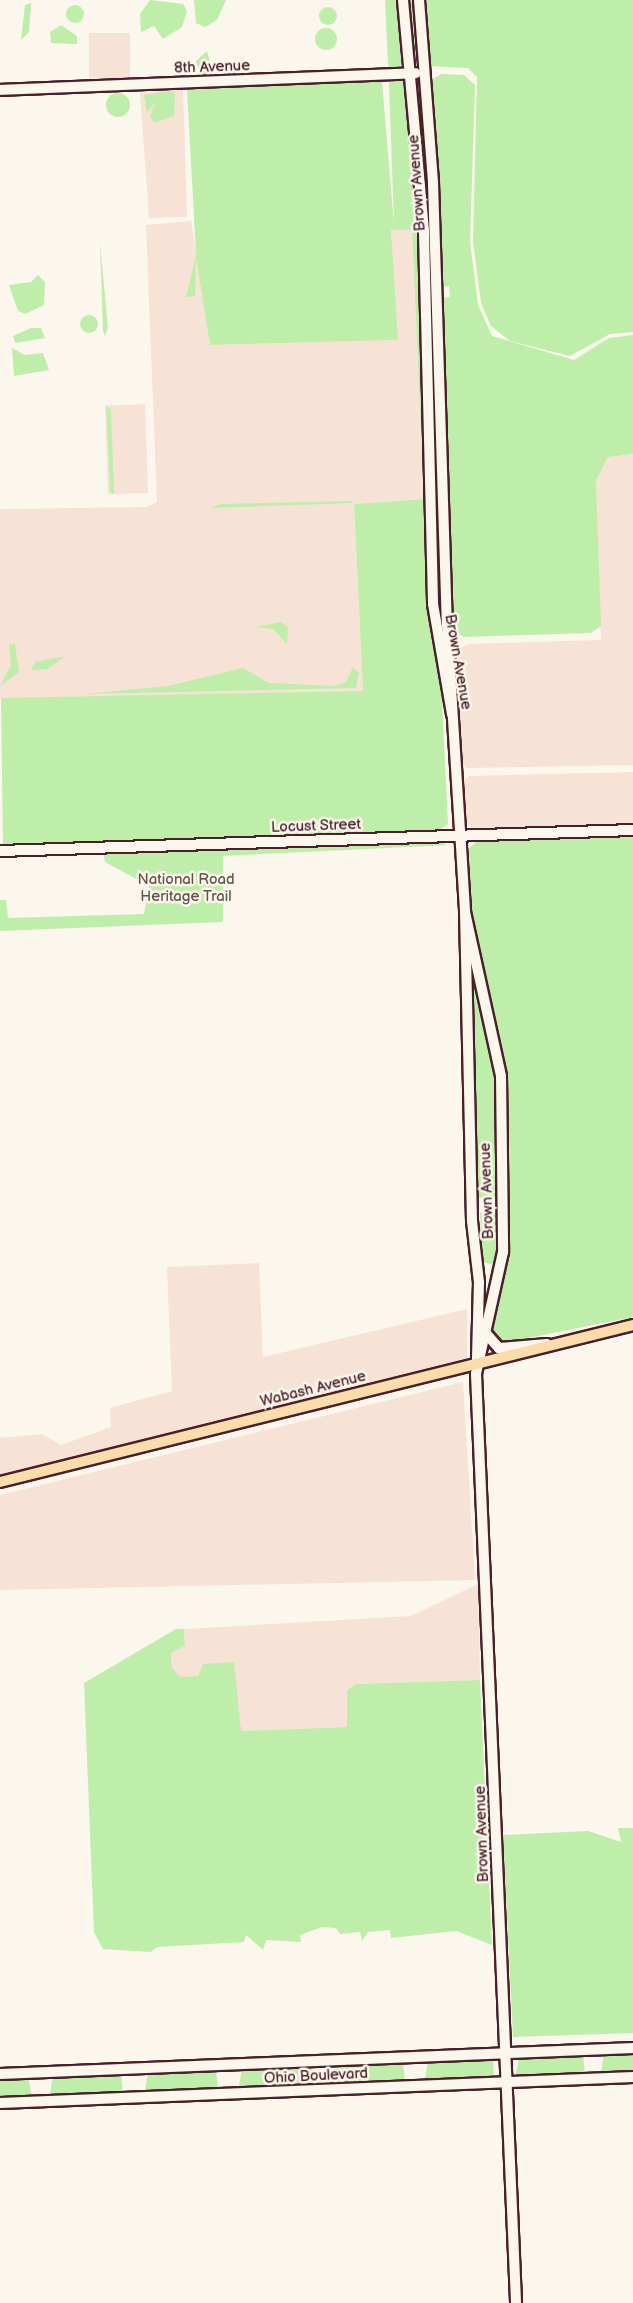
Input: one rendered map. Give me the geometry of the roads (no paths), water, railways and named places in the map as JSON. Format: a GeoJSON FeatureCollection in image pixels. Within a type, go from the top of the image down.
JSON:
{"type":"FeatureCollection","features":[{"type":"Feature","properties":{"kind":"main road","name":"Wabash Avenue"},"geometry":{"type":"LineString","coordinates":[[0,1482],[633,1325]]}},
{"type":"Feature","properties":{"kind":"street","name":"Brown Avenue"},"geometry":{"type":"LineString","coordinates":[[403,0],[411,74],[430,387],[434,495],[432,590],[444,644],[453,720],[458,836],[465,912],[477,1363],[516,2303]]}},
{"type":"Feature","properties":{"kind":"street","name":"Brown Avenue"},"geometry":{"type":"LineString","coordinates":[[419,0],[442,387],[446,495],[444,644]]}},
{"type":"Feature","properties":{"kind":"street","name":"8th Avenue"},"geometry":{"type":"LineString","coordinates":[[0,90],[425,73]]}},
{"type":"Feature","properties":{"kind":"street"},"geometry":{"type":"LineString","coordinates":[[430,387],[442,387]]}},
{"type":"Feature","properties":{"kind":"street"},"geometry":{"type":"LineString","coordinates":[[434,495],[446,495]]}},
{"type":"Feature","properties":{"kind":"street","name":"Locust Street"},"geometry":{"type":"LineString","coordinates":[[0,851],[633,830]]}},
{"type":"Feature","properties":{"kind":"street","name":"Brown Avenue"},"geometry":{"type":"LineString","coordinates":[[465,912],[501,1076],[504,1252],[477,1363]]}},
{"type":"Feature","properties":{"kind":"street"},"geometry":{"type":"LineString","coordinates":[[484,1331],[500,1348],[557,1343]]}},
{"type":"Feature","properties":{"kind":"street","name":"Ohio Boulevard"},"geometry":{"type":"LineString","coordinates":[[0,2074],[633,2048]]}},
{"type":"Feature","properties":{"kind":"street","name":"Ohio Boulevard"},"geometry":{"type":"LineString","coordinates":[[0,2103],[633,2077]]}},
{"type":"Feature","properties":{"kind":"park label","name":"National Road Heritage Trail"},"geometry":{"type":"Point","coordinates":[186,888]}}]}
